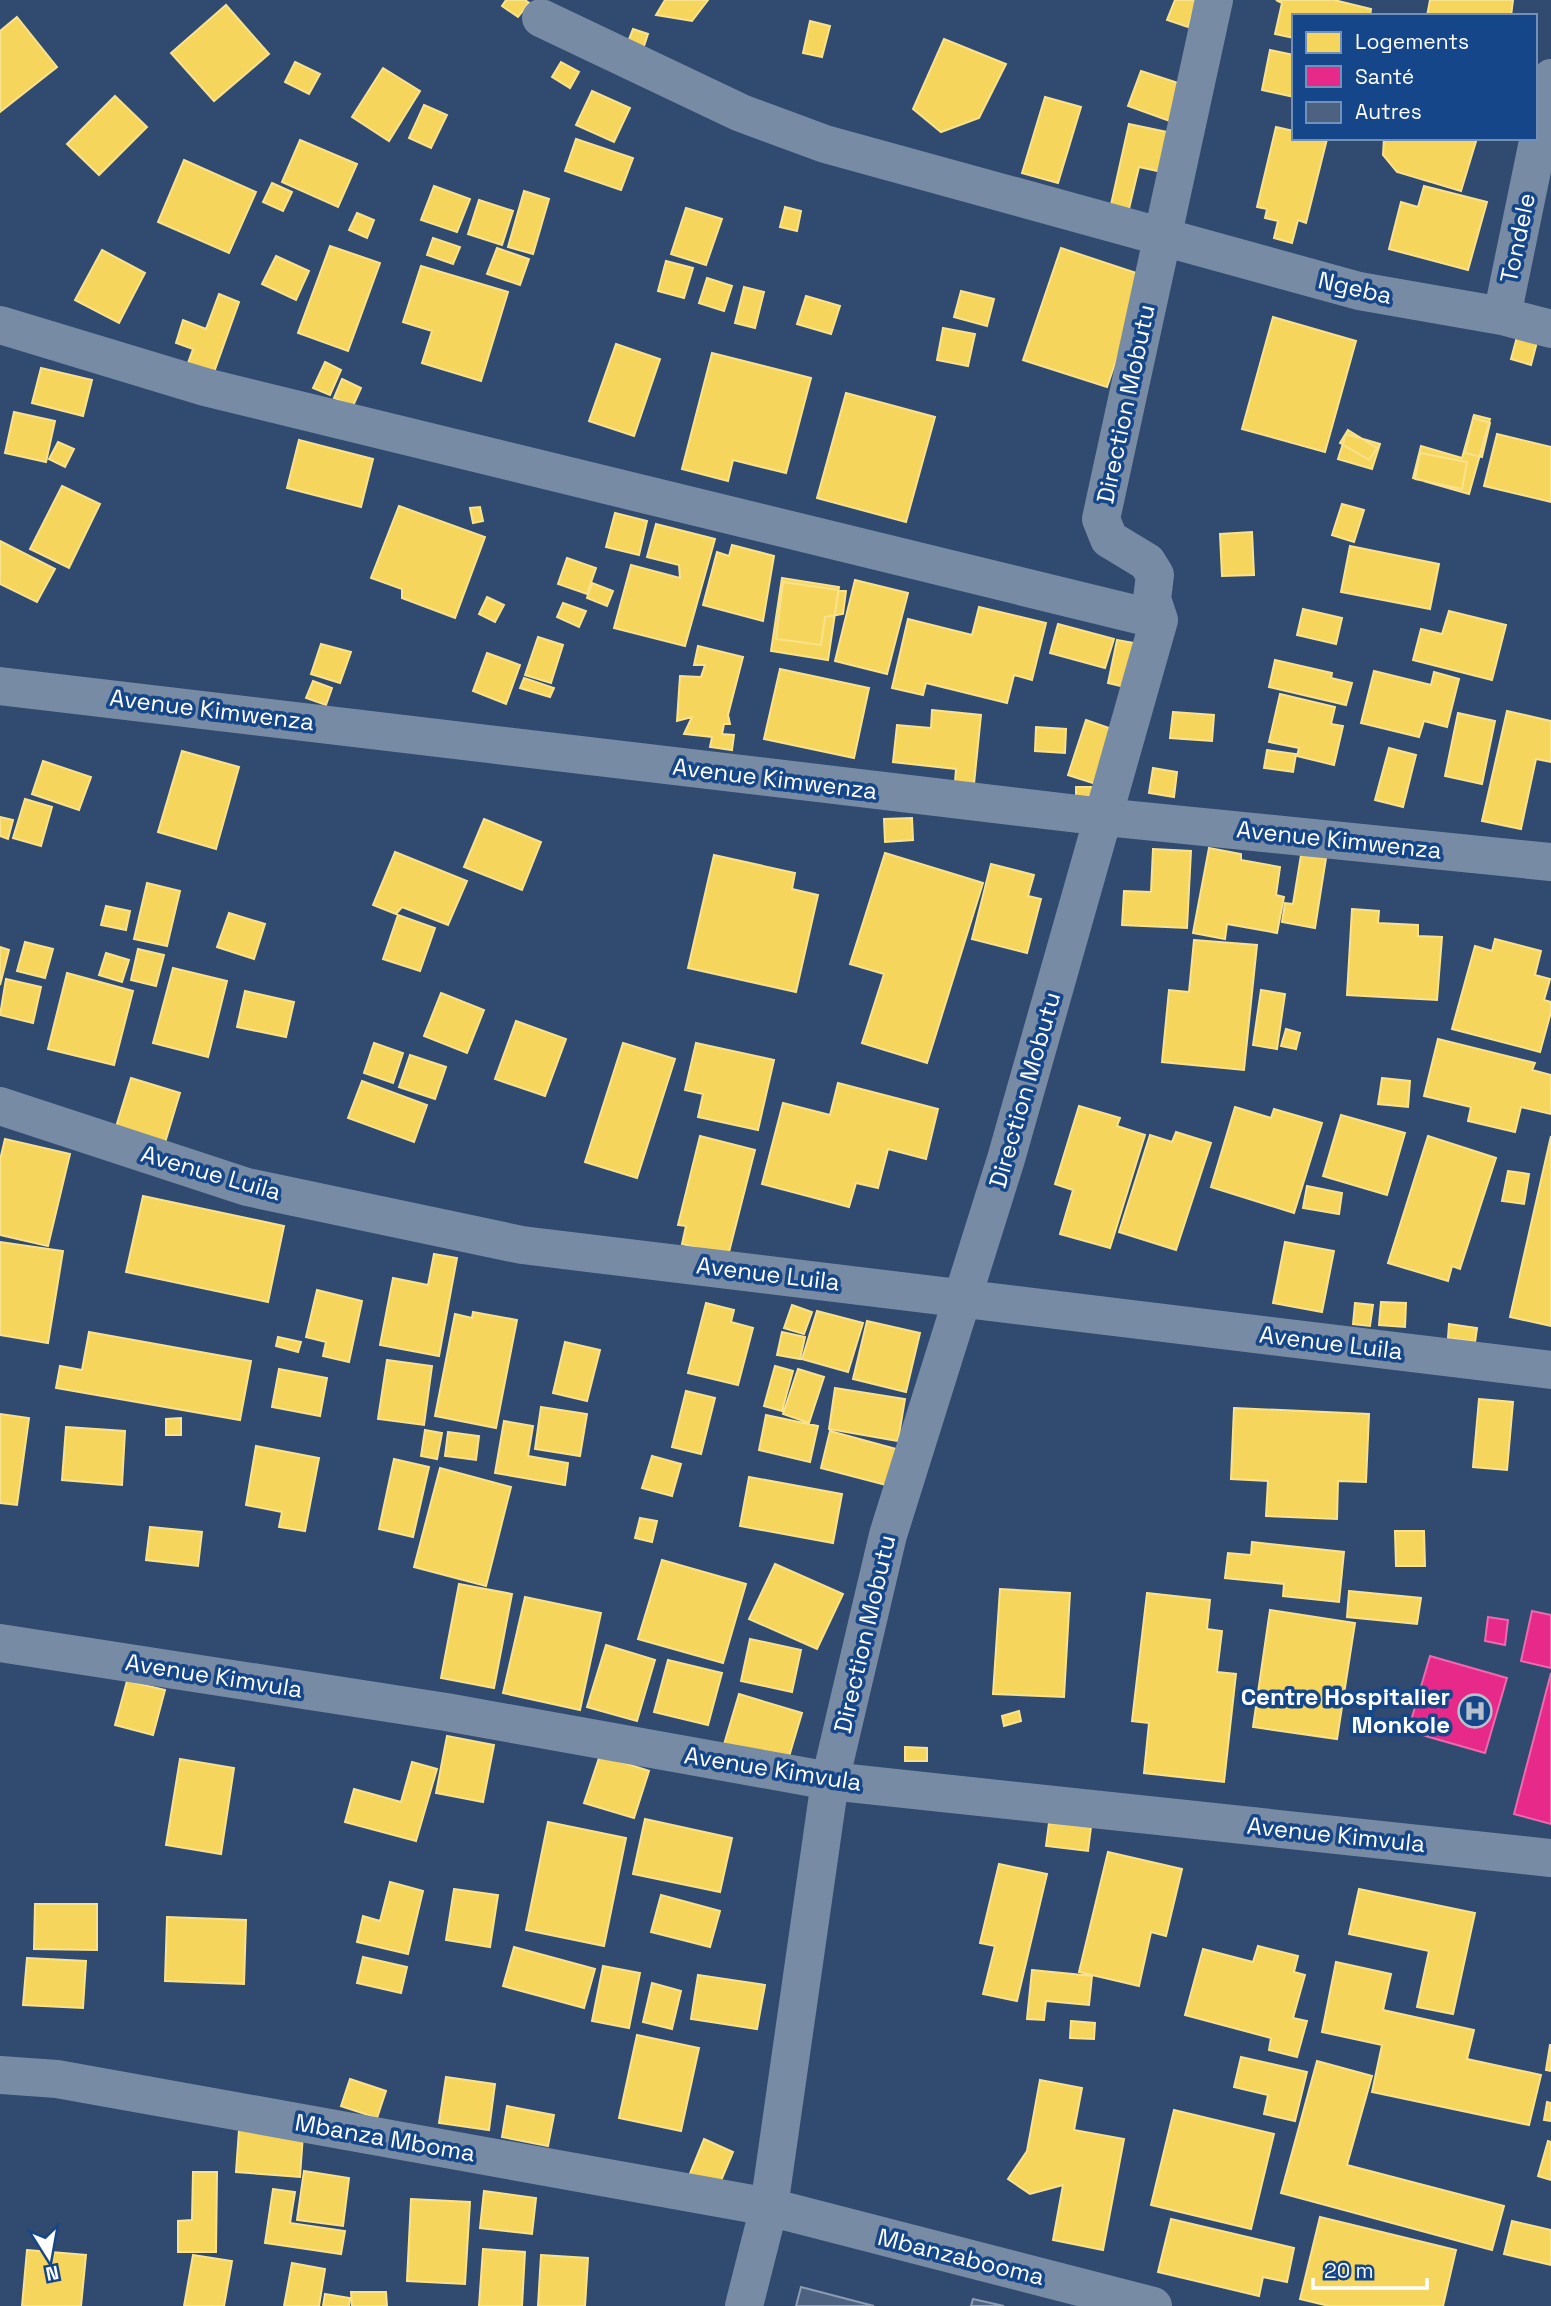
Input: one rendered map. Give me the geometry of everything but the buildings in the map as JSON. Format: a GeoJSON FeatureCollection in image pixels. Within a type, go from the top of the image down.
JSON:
{"type":"FeatureCollection","features":[{"type":"Feature","properties":{"kind":"street","name":"Direction Mobutu"},"geometry":{"type":"LineString","coordinates":[[744,2306],[769,2207],[830,1782],[888,1535],[960,1297],[1006,1159],[1159,621],[1152,599],[1155,575],[1147,562],[1109,539],[1101,519],[1214,0]]}},
{"type":"Feature","properties":{"kind":"street","name":"Ngeba"},"geometry":{"type":"LineString","coordinates":[[541,18],[741,113],[825,144],[1359,291],[1502,316],[1551,329]]}},
{"type":"Feature","properties":{"kind":"street","name":"Tondele"},"geometry":{"type":"LineString","coordinates":[[1502,316],[1551,78]]}},
{"type":"Feature","properties":{"kind":"street"},"geometry":{"type":"LineString","coordinates":[[0,325],[205,387],[1159,621]]}},
{"type":"Feature","properties":{"kind":"street","name":"Avenue Kimwenza"},"geometry":{"type":"LineString","coordinates":[[0,686],[1104,817],[1551,862]]}},
{"type":"Feature","properties":{"kind":"street","name":"Avenue Luila"},"geometry":{"type":"LineString","coordinates":[[0,1106],[247,1188],[522,1245],[1551,1370]]}},
{"type":"Feature","properties":{"kind":"street","name":"Avenue Kimvula"},"geometry":{"type":"LineString","coordinates":[[0,1643],[446,1712],[830,1782],[1551,1857]]}},
{"type":"Feature","properties":{"kind":"street","name":"Mbanza Mboma"},"geometry":{"type":"LineString","coordinates":[[0,2076],[57,2079],[769,2207]]}},
{"type":"Feature","properties":{"kind":"street","name":"Mbanzabooma"},"geometry":{"type":"LineString","coordinates":[[769,2207],[1153,2306]]}},
{"type":"Feature","properties":{"kind":"place","name":"Centre Hospitalier Monkole"},"geometry":{"type":"Point","coordinates":[1475,1711]}}]}
